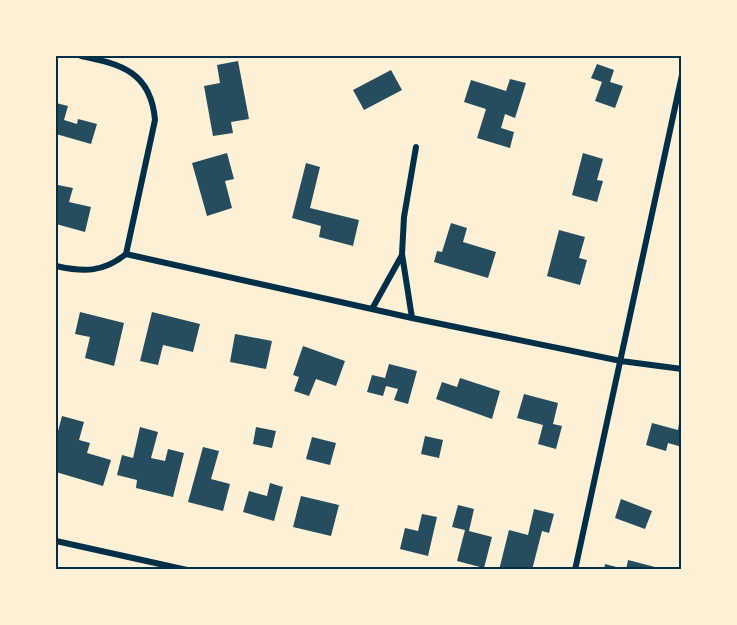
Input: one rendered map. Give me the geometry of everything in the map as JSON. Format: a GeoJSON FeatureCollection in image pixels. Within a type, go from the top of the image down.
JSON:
{"type":"FeatureCollection","features":[{"type":"Feature","properties":{"kind":"street"},"geometry":{"type":"LineString","coordinates":[[81,56],[113,62],[130,70],[144,84],[154,110],[155,120],[126,254]]}},
{"type":"Feature","properties":{"kind":"street"},"geometry":{"type":"LineString","coordinates":[[575,570],[681,75]]}},
{"type":"Feature","properties":{"kind":"street"},"geometry":{"type":"LineString","coordinates":[[412,318],[402,254],[404,217],[416,147]]}},
{"type":"Feature","properties":{"kind":"street"},"geometry":{"type":"LineString","coordinates":[[56,266],[78,271],[92,271],[105,267],[126,254],[412,318],[621,361],[681,369]]}},
{"type":"Feature","properties":{"kind":"street"},"geometry":{"type":"LineString","coordinates":[[372,309],[402,254]]}},
{"type":"Feature","properties":{"kind":"street"},"geometry":{"type":"LineString","coordinates":[[56,541],[187,570]]}},
{"type":"Feature","properties":{"kind":"building"},"geometry":{"type":"Polygon","coordinates":[[[238,61],[249,119],[231,122],[233,133],[213,136],[204,86],[220,83],[217,65],[238,61]]]}},
{"type":"Feature","properties":{"kind":"building"},"geometry":{"type":"Polygon","coordinates":[[[597,64],[614,70],[610,82],[623,86],[615,108],[595,101],[602,82],[591,78],[597,64]]]}},
{"type":"Feature","properties":{"kind":"building"},"geometry":{"type":"Polygon","coordinates":[[[391,70],[402,90],[364,110],[353,90],[391,70]]]}},
{"type":"Feature","properties":{"kind":"building"},"geometry":{"type":"Polygon","coordinates":[[[510,79],[526,83],[515,118],[505,114],[501,128],[514,132],[510,148],[477,138],[486,109],[464,102],[471,80],[506,91],[510,79]]]}},
{"type":"Feature","properties":{"kind":"building"},"geometry":{"type":"Polygon","coordinates":[[[56,103],[68,106],[64,120],[77,124],[78,119],[97,124],[91,144],[56,134],[56,103]]]}},
{"type":"Feature","properties":{"kind":"building"},"geometry":{"type":"Polygon","coordinates":[[[227,153],[234,179],[225,181],[232,208],[207,216],[192,163],[227,153]]]}},
{"type":"Feature","properties":{"kind":"building"},"geometry":{"type":"Polygon","coordinates":[[[583,153],[603,159],[597,180],[603,181],[597,202],[572,195],[583,153]]]}},
{"type":"Feature","properties":{"kind":"building"},"geometry":{"type":"Polygon","coordinates":[[[306,163],[320,167],[310,208],[359,220],[353,246],[319,237],[321,226],[292,218],[306,163]]]}},
{"type":"Feature","properties":{"kind":"building"},"geometry":{"type":"Polygon","coordinates":[[[58,185],[73,188],[69,202],[91,207],[85,232],[56,224],[58,185]]]}},
{"type":"Feature","properties":{"kind":"building"},"geometry":{"type":"Polygon","coordinates":[[[451,223],[467,228],[463,242],[496,252],[488,278],[434,262],[437,251],[442,252],[451,223]]]}},
{"type":"Feature","properties":{"kind":"building"},"geometry":{"type":"Polygon","coordinates":[[[559,230],[585,237],[579,258],[587,260],[580,285],[547,276],[559,230]]]}},
{"type":"Feature","properties":{"kind":"building"},"geometry":{"type":"Polygon","coordinates":[[[80,312],[124,323],[114,366],[85,358],[90,337],[75,334],[80,312]]]}},
{"type":"Feature","properties":{"kind":"building"},"geometry":{"type":"Polygon","coordinates":[[[152,312],[200,324],[193,352],[163,345],[158,365],[140,361],[152,312]]]}},
{"type":"Feature","properties":{"kind":"building"},"geometry":{"type":"Polygon","coordinates":[[[235,334],[272,341],[266,369],[230,362],[235,334]]]}},
{"type":"Feature","properties":{"kind":"building"},"geometry":{"type":"Polygon","coordinates":[[[303,346],[345,361],[336,386],[316,379],[309,396],[294,391],[299,377],[293,375],[303,346]]]}},
{"type":"Feature","properties":{"kind":"building"},"geometry":{"type":"Polygon","coordinates":[[[389,364],[417,371],[408,404],[394,400],[398,389],[386,386],[383,396],[367,392],[372,375],[385,378],[389,364]]]}},
{"type":"Feature","properties":{"kind":"building"},"geometry":{"type":"Polygon","coordinates":[[[460,378],[500,391],[492,419],[436,399],[442,382],[457,387],[460,378]]]}},
{"type":"Feature","properties":{"kind":"building"},"geometry":{"type":"Polygon","coordinates":[[[524,394],[558,403],[553,424],[562,426],[556,449],[538,444],[543,425],[517,418],[524,394]]]}},
{"type":"Feature","properties":{"kind":"building"},"geometry":{"type":"Polygon","coordinates":[[[62,416],[84,422],[79,440],[90,443],[87,453],[111,460],[103,486],[56,472],[58,453],[56,452],[56,439],[62,416]]]}},
{"type":"Feature","properties":{"kind":"building"},"geometry":{"type":"Polygon","coordinates":[[[652,423],[678,430],[679,423],[682,424],[682,447],[668,443],[666,451],[646,445],[652,423]]]}},
{"type":"Feature","properties":{"kind":"building"},"geometry":{"type":"Polygon","coordinates":[[[140,427],[158,432],[151,458],[165,461],[168,449],[184,453],[173,497],[136,488],[137,480],[117,475],[122,455],[133,458],[140,427]]]}},
{"type":"Feature","properties":{"kind":"building"},"geometry":{"type":"Polygon","coordinates":[[[256,427],[276,431],[272,448],[253,444],[256,427]]]}},
{"type":"Feature","properties":{"kind":"building"},"geometry":{"type":"Polygon","coordinates":[[[425,436],[443,440],[439,458],[421,454],[425,436]]]}},
{"type":"Feature","properties":{"kind":"building"},"geometry":{"type":"Polygon","coordinates":[[[312,437],[336,443],[330,465],[306,459],[312,437]]]}},
{"type":"Feature","properties":{"kind":"building"},"geometry":{"type":"Polygon","coordinates":[[[203,447],[219,451],[211,479],[230,484],[223,511],[188,502],[203,447]]]}},
{"type":"Feature","properties":{"kind":"building"},"geometry":{"type":"Polygon","coordinates":[[[270,483],[283,487],[274,521],[243,512],[249,491],[267,496],[270,483]]]}},
{"type":"Feature","properties":{"kind":"building"},"geometry":{"type":"Polygon","coordinates":[[[301,496],[339,505],[331,536],[293,527],[301,496]]]}},
{"type":"Feature","properties":{"kind":"building"},"geometry":{"type":"Polygon","coordinates":[[[621,499],[652,511],[645,529],[615,518],[621,499]]]}},
{"type":"Feature","properties":{"kind":"building"},"geometry":{"type":"Polygon","coordinates":[[[458,505],[474,509],[469,531],[492,537],[484,568],[457,561],[465,530],[452,527],[458,505]]]}},
{"type":"Feature","properties":{"kind":"building"},"geometry":{"type":"Polygon","coordinates":[[[534,509],[554,514],[549,533],[542,531],[532,570],[499,570],[509,530],[528,535],[534,509]]]}},
{"type":"Feature","properties":{"kind":"building"},"geometry":{"type":"Polygon","coordinates":[[[422,514],[437,517],[428,556],[400,549],[405,528],[418,531],[422,514]]]}},
{"type":"Feature","properties":{"kind":"building"},"geometry":{"type":"Polygon","coordinates":[[[628,560],[655,567],[655,570],[626,570],[628,560]]]}},
{"type":"Feature","properties":{"kind":"building"},"geometry":{"type":"Polygon","coordinates":[[[605,564],[624,569],[624,570],[604,570],[605,564]]]}}]}
